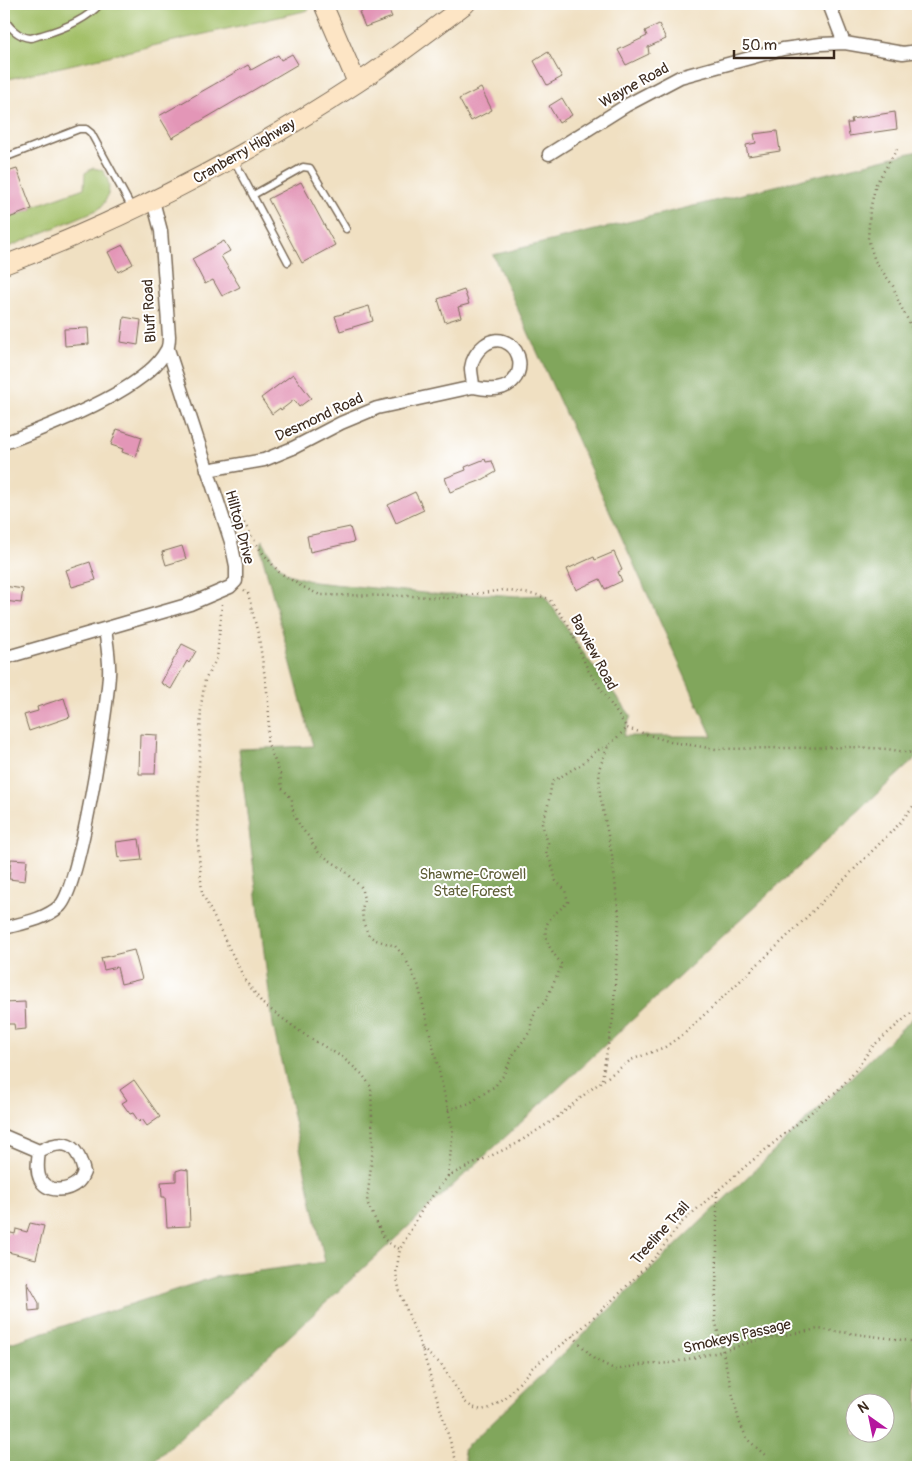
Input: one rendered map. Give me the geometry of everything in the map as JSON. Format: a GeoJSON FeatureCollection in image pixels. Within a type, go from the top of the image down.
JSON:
{"type":"FeatureCollection","features":[{"type":"Feature","properties":{"kind":"main road"},"geometry":{"type":"LineString","coordinates":[[323,4],[357,83]]}},
{"type":"Feature","properties":{"kind":"main road","name":"Cranberry Highway"},"geometry":{"type":"LineString","coordinates":[[4,265],[57,244],[153,201],[233,159],[357,83],[466,4]]}},
{"type":"Feature","properties":{"kind":"street"},"geometry":{"type":"LineString","coordinates":[[829,4],[844,43]]}},
{"type":"Feature","properties":{"kind":"street","name":"Wayne Road"},"geometry":{"type":"LineString","coordinates":[[549,154],[627,105],[680,77],[783,49],[844,43],[903,53],[918,51]]}},
{"type":"Feature","properties":{"kind":"street","name":"Bluff Road"},"geometry":{"type":"LineString","coordinates":[[4,443],[44,428],[124,389],[153,367],[168,349],[169,336],[160,232],[153,201]]}},
{"type":"Feature","properties":{"kind":"street","name":"Desmond Road"},"geometry":{"type":"LineString","coordinates":[[207,470],[264,460],[377,408],[473,388],[487,390],[498,388],[511,383],[516,377],[520,365],[518,355],[509,344],[497,340],[482,346],[475,354],[471,369],[473,388]]}},
{"type":"Feature","properties":{"kind":"street","name":"Hilltop Drive"},"geometry":{"type":"LineString","coordinates":[[168,349],[231,542],[236,566],[236,581],[228,587]]}},
{"type":"Feature","properties":{"kind":"street"},"geometry":{"type":"LineString","coordinates":[[4,658],[190,604],[228,587]]}},
{"type":"Feature","properties":{"kind":"street"},"geometry":{"type":"LineString","coordinates":[[4,928],[43,917],[61,904],[72,877],[86,825],[101,737],[109,674],[105,629]]}},
{"type":"Feature","properties":{"kind":"street"},"geometry":{"type":"LineString","coordinates":[[4,1136],[39,1151]]}},
{"type":"Feature","properties":{"kind":"lane"},"geometry":{"type":"LineString","coordinates":[[4,17],[14,31],[30,38],[54,32],[71,24],[93,12],[100,4]]}},
{"type":"Feature","properties":{"kind":"lane"},"geometry":{"type":"LineString","coordinates":[[4,158],[79,129],[86,129],[91,133],[133,210]]}},
{"type":"Feature","properties":{"kind":"lane"},"geometry":{"type":"LineString","coordinates":[[233,159],[288,262]]}},
{"type":"Feature","properties":{"kind":"lane"},"geometry":{"type":"LineString","coordinates":[[253,195],[303,166],[307,166],[346,229]]}},
{"type":"Feature","properties":{"kind":"path"},"geometry":{"type":"LineString","coordinates":[[897,149],[876,184],[870,210],[868,240],[875,261],[893,286],[918,339]]}},
{"type":"Feature","properties":{"kind":"path","name":"Bayview Road"},"geometry":{"type":"LineString","coordinates":[[219,506],[231,509],[242,518],[262,551],[279,572],[320,595],[448,598],[503,590],[537,595],[549,600],[568,624],[588,670],[627,728]]}},
{"type":"Feature","properties":{"kind":"path"},"geometry":{"type":"LineString","coordinates":[[400,1249],[392,1246],[385,1240],[367,1202],[373,1148],[371,1087],[362,1074],[342,1057],[305,1035],[263,1004],[245,980],[202,893],[197,829],[201,706],[206,680],[217,658],[228,587],[248,593],[259,638],[267,691],[270,715],[267,741],[280,774],[282,788],[292,799],[295,817],[319,853],[344,870],[361,887],[364,899],[362,910],[363,922],[369,936],[395,946],[404,956],[418,984],[453,1130],[448,1176]]}},
{"type":"Feature","properties":{"kind":"path"},"geometry":{"type":"LineString","coordinates":[[448,1110],[470,1102],[495,1086],[503,1076],[514,1053],[531,1030],[531,1023],[536,1010],[545,1002],[562,965],[550,949],[545,938],[548,922],[568,902],[565,890],[556,882],[552,865],[546,852],[548,843],[542,824],[552,782],[583,763],[596,751],[608,746],[627,728],[671,742],[716,749],[852,747],[886,749],[918,754]]}},
{"type":"Feature","properties":{"kind":"path"},"geometry":{"type":"LineString","coordinates":[[602,1080],[613,1018],[619,916],[612,855],[600,786],[599,769],[608,746]]}},
{"type":"Feature","properties":{"kind":"path"},"geometry":{"type":"LineString","coordinates":[[458,1467],[422,1349],[400,1293],[396,1273],[400,1249],[423,1208],[448,1176],[516,1144],[555,1119],[602,1080],[630,1060],[665,1047],[685,1033],[794,930],[899,824],[918,800]]}},
{"type":"Feature","properties":{"kind":"path","name":"Treeline Trail"},"geometry":{"type":"LineString","coordinates":[[422,1349],[441,1364],[465,1402],[472,1408],[481,1410],[490,1408],[505,1399],[532,1368],[574,1336],[621,1292],[656,1256],[681,1223],[838,1090],[852,1075],[873,1046],[918,1007]]}},
{"type":"Feature","properties":{"kind":"path"},"geometry":{"type":"LineString","coordinates":[[717,1191],[717,1257],[714,1318],[739,1421],[747,1439],[766,1456]]}},
{"type":"Feature","properties":{"kind":"path","name":"Smokeys Passage"},"geometry":{"type":"LineString","coordinates":[[574,1336],[594,1359],[616,1370],[639,1365],[670,1364],[754,1341],[818,1329],[918,1342]]}},
{"type":"Feature","properties":{"kind":"green space"},"geometry":{"type":"Polygon","coordinates":[[[4,4],[306,4],[309,10],[4,80],[4,4]]]}},
{"type":"Feature","properties":{"kind":"green space","name":"Shawme-Crowell State Forest"},"geometry":{"type":"Polygon","coordinates":[[[918,151],[918,756],[148,1467],[4,1467],[4,1345],[215,1277],[325,1262],[273,1025],[239,749],[313,746],[261,551],[262,540],[274,561],[288,574],[314,582],[444,595],[544,595],[631,716],[623,736],[712,736],[493,255],[918,151]]]}},
{"type":"Feature","properties":{"kind":"green space"},"geometry":{"type":"Polygon","coordinates":[[[93,168],[102,170],[109,185],[106,200],[99,209],[4,249],[4,220],[32,209],[31,207],[84,188],[85,173],[93,168]]]}},
{"type":"Feature","properties":{"kind":"green space"},"geometry":{"type":"Polygon","coordinates":[[[918,1013],[918,1467],[467,1467],[463,1450],[918,1013]]]}},
{"type":"Feature","properties":{"kind":"building"},"geometry":{"type":"Polygon","coordinates":[[[358,4],[386,4],[392,17],[365,27],[358,4]]]}},
{"type":"Feature","properties":{"kind":"building"},"geometry":{"type":"Polygon","coordinates":[[[659,24],[666,39],[648,47],[649,54],[626,65],[618,50],[647,36],[645,31],[659,24]]]}},
{"type":"Feature","properties":{"kind":"building"},"geometry":{"type":"Polygon","coordinates":[[[548,52],[562,77],[547,85],[534,61],[548,52]]]}},
{"type":"Feature","properties":{"kind":"building"},"geometry":{"type":"Polygon","coordinates":[[[292,54],[298,64],[172,138],[159,116],[248,65],[251,70],[278,55],[281,60],[292,54]]]}},
{"type":"Feature","properties":{"kind":"building"},"geometry":{"type":"Polygon","coordinates":[[[481,88],[492,110],[471,121],[459,99],[481,88]]]}},
{"type":"Feature","properties":{"kind":"building"},"geometry":{"type":"Polygon","coordinates":[[[562,98],[572,115],[559,123],[549,106],[562,98]]]}},
{"type":"Feature","properties":{"kind":"building"},"geometry":{"type":"Polygon","coordinates":[[[895,112],[897,129],[849,136],[847,123],[852,123],[851,119],[895,112]]]}},
{"type":"Feature","properties":{"kind":"building"},"geometry":{"type":"Polygon","coordinates":[[[777,131],[780,151],[748,156],[746,145],[756,143],[754,134],[777,131]]]}},
{"type":"Feature","properties":{"kind":"building"},"geometry":{"type":"Polygon","coordinates":[[[17,169],[32,209],[4,220],[4,173],[17,169]]]}},
{"type":"Feature","properties":{"kind":"building"},"geometry":{"type":"Polygon","coordinates":[[[301,182],[335,245],[302,263],[268,199],[301,182]]]}},
{"type":"Feature","properties":{"kind":"building"},"geometry":{"type":"Polygon","coordinates":[[[224,241],[230,251],[221,256],[240,287],[222,296],[213,280],[205,284],[192,259],[224,241]]]}},
{"type":"Feature","properties":{"kind":"building"},"geometry":{"type":"Polygon","coordinates":[[[123,245],[133,264],[118,272],[108,252],[123,245]]]}},
{"type":"Feature","properties":{"kind":"building"},"geometry":{"type":"Polygon","coordinates":[[[464,290],[469,304],[458,307],[461,317],[445,322],[438,299],[464,290]]]}},
{"type":"Feature","properties":{"kind":"building"},"geometry":{"type":"Polygon","coordinates":[[[369,306],[373,321],[340,331],[335,316],[369,306]]]}},
{"type":"Feature","properties":{"kind":"building"},"geometry":{"type":"Polygon","coordinates":[[[124,317],[141,320],[138,345],[121,342],[124,317]]]}},
{"type":"Feature","properties":{"kind":"building"},"geometry":{"type":"Polygon","coordinates":[[[88,328],[89,344],[65,346],[64,329],[88,328]]]}},
{"type":"Feature","properties":{"kind":"building"},"geometry":{"type":"Polygon","coordinates":[[[293,374],[311,398],[299,407],[294,400],[272,414],[261,398],[293,374]]]}},
{"type":"Feature","properties":{"kind":"building"},"geometry":{"type":"Polygon","coordinates":[[[117,429],[142,437],[136,457],[122,452],[123,449],[111,445],[117,429]]]}},
{"type":"Feature","properties":{"kind":"building"},"geometry":{"type":"Polygon","coordinates":[[[485,459],[486,462],[492,461],[496,472],[482,480],[450,492],[445,478],[466,470],[465,467],[485,459]]]}},
{"type":"Feature","properties":{"kind":"building"},"geometry":{"type":"Polygon","coordinates":[[[415,492],[424,510],[396,523],[388,505],[415,492]]]}},
{"type":"Feature","properties":{"kind":"building"},"geometry":{"type":"Polygon","coordinates":[[[350,527],[354,542],[310,552],[307,536],[350,527]]]}},
{"type":"Feature","properties":{"kind":"building"},"geometry":{"type":"Polygon","coordinates":[[[182,546],[186,559],[166,565],[162,552],[182,546]]]}},
{"type":"Feature","properties":{"kind":"building"},"geometry":{"type":"Polygon","coordinates":[[[614,552],[622,570],[618,572],[622,581],[605,589],[600,579],[576,590],[567,569],[594,557],[595,560],[614,552]]]}},
{"type":"Feature","properties":{"kind":"building"},"geometry":{"type":"Polygon","coordinates":[[[90,562],[96,580],[72,587],[66,570],[90,562]]]}},
{"type":"Feature","properties":{"kind":"building"},"geometry":{"type":"Polygon","coordinates":[[[4,586],[23,589],[21,603],[4,601],[4,586]]]}},
{"type":"Feature","properties":{"kind":"building"},"geometry":{"type":"Polygon","coordinates":[[[182,644],[196,651],[189,663],[187,661],[171,689],[161,683],[182,644]]]}},
{"type":"Feature","properties":{"kind":"building"},"geometry":{"type":"Polygon","coordinates":[[[64,698],[70,717],[29,731],[24,715],[38,711],[37,707],[64,698]]]}},
{"type":"Feature","properties":{"kind":"building"},"geometry":{"type":"Polygon","coordinates":[[[140,734],[157,735],[155,774],[139,774],[140,734]]]}},
{"type":"Feature","properties":{"kind":"building"},"geometry":{"type":"Polygon","coordinates":[[[139,839],[142,860],[121,862],[120,857],[118,858],[116,842],[139,839]]]}},
{"type":"Feature","properties":{"kind":"building"},"geometry":{"type":"Polygon","coordinates":[[[11,859],[27,860],[25,881],[9,879],[11,859]]]}},
{"type":"Feature","properties":{"kind":"building"},"geometry":{"type":"Polygon","coordinates":[[[134,950],[142,979],[121,984],[117,967],[104,970],[101,958],[134,950]]]}},
{"type":"Feature","properties":{"kind":"building"},"geometry":{"type":"Polygon","coordinates":[[[25,1002],[26,1029],[15,1030],[14,1024],[4,1024],[4,1003],[25,1002]]]}},
{"type":"Feature","properties":{"kind":"building"},"geometry":{"type":"Polygon","coordinates":[[[134,1080],[160,1117],[147,1126],[142,1119],[139,1122],[133,1113],[130,1114],[122,1103],[127,1100],[120,1090],[134,1080]]]}},
{"type":"Feature","properties":{"kind":"building"},"geometry":{"type":"Polygon","coordinates":[[[188,1170],[190,1226],[167,1227],[165,1197],[162,1197],[161,1182],[176,1181],[176,1171],[188,1170]]]}},
{"type":"Feature","properties":{"kind":"building"},"geometry":{"type":"Polygon","coordinates":[[[30,1223],[44,1226],[36,1259],[4,1251],[7,1232],[15,1234],[16,1229],[27,1232],[30,1223]]]}},
{"type":"Feature","properties":{"kind":"building"},"geometry":{"type":"Polygon","coordinates":[[[27,1282],[39,1303],[39,1310],[29,1311],[27,1282]]]}}]}
